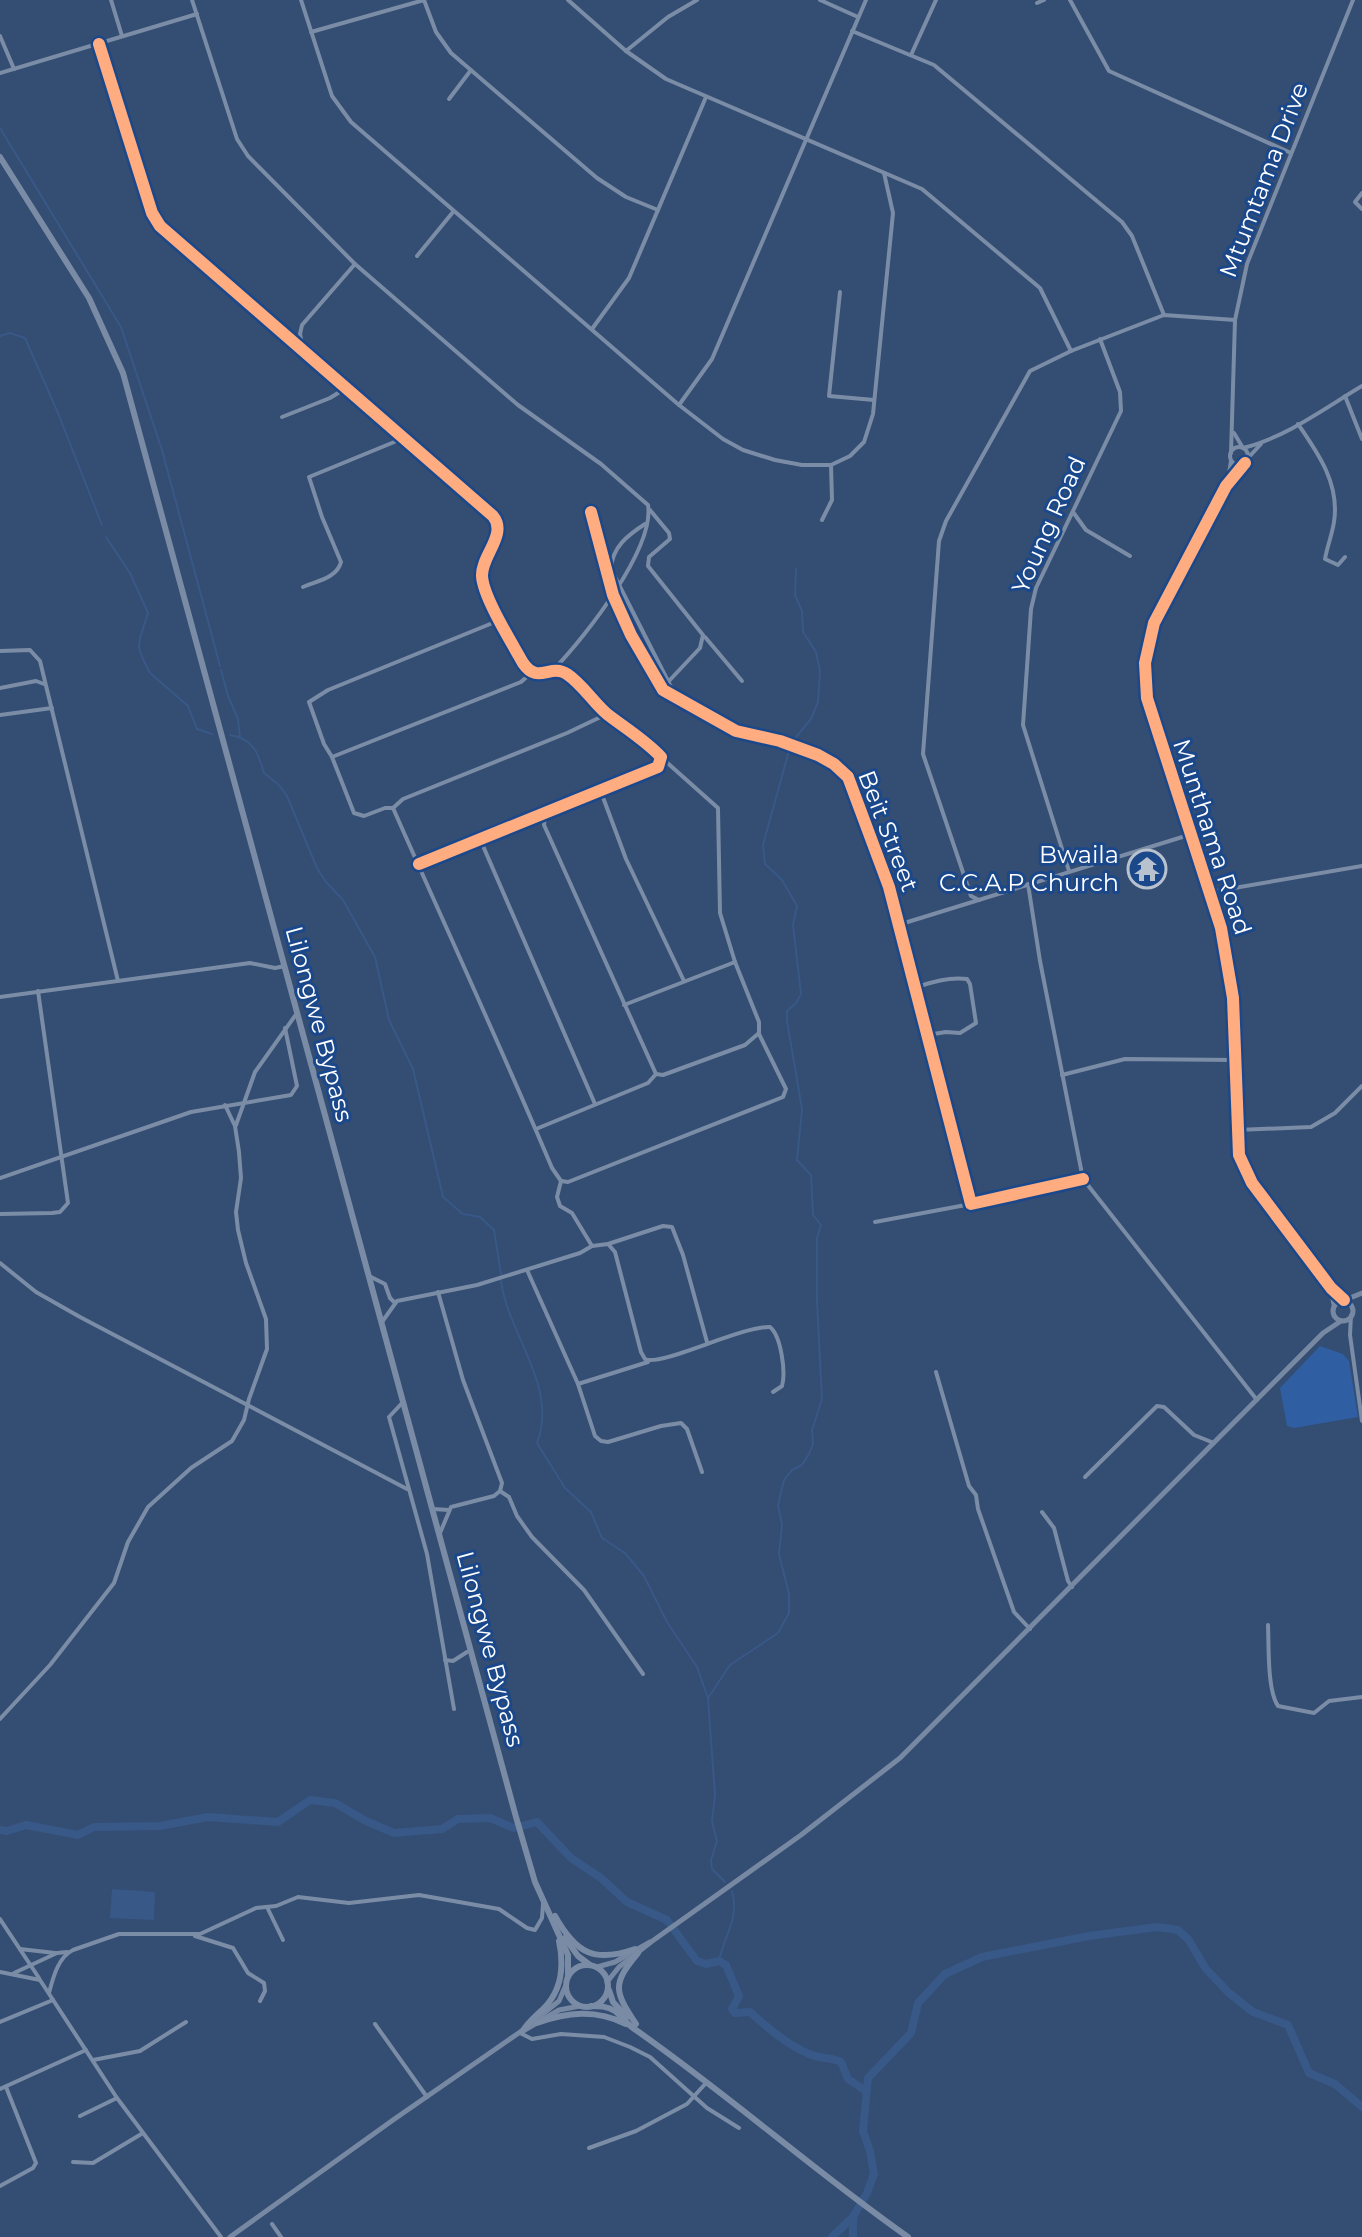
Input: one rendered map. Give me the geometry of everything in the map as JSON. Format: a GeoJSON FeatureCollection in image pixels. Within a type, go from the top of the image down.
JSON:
{"type":"FeatureCollection","features":[{"type":"Feature","properties":{"kind":"main road","name":"Lilongwe Bypass"},"geometry":{"type":"LineString","coordinates":[[0,157],[89,298],[123,373],[516,1817],[543,1901],[568,1955],[568,1976]]}},
{"type":"Feature","properties":{"kind":"main road"},"geometry":{"type":"LineString","coordinates":[[1323,1333],[1334,1310],[1344,1300],[1362,1294]]}},
{"type":"Feature","properties":{"kind":"main road"},"geometry":{"type":"LineString","coordinates":[[521,2033],[559,2001],[568,1976],[577,1967],[615,1962],[637,1951],[801,1835],[891,1766],[1323,1333],[1352,1313],[1362,1294]]}},
{"type":"Feature","properties":{"kind":"main road"},"geometry":{"type":"LineString","coordinates":[[1344,1300],[1351,1303],[1352,1313]]}},
{"type":"Feature","properties":{"kind":"main road"},"geometry":{"type":"LineString","coordinates":[[1334,1310],[1336,1320],[1341,1321]]}},
{"type":"Feature","properties":{"kind":"main road"},"geometry":{"type":"LineString","coordinates":[[543,1901],[569,1938],[587,1953],[607,1957],[637,1951]]}},
{"type":"Feature","properties":{"kind":"main road","name":"Lilongwe Bypass"},"geometry":{"type":"LineString","coordinates":[[555,1925],[574,1951],[593,1966]]}},
{"type":"Feature","properties":{"kind":"main road"},"geometry":{"type":"LineString","coordinates":[[521,2033],[556,1991],[562,1959],[555,1925]]}},
{"type":"Feature","properties":{"kind":"main road"},"geometry":{"type":"LineString","coordinates":[[591,2006],[603,1999],[619,1967],[637,1951]]}},
{"type":"Feature","properties":{"kind":"main road"},"geometry":{"type":"LineString","coordinates":[[634,2026],[624,2007],[618,1983],[637,1951]]}},
{"type":"Feature","properties":{"kind":"main road"},"geometry":{"type":"LineString","coordinates":[[593,1966],[605,1975],[613,2002],[634,2026]]}},
{"type":"Feature","properties":{"kind":"main road"},"geometry":{"type":"LineString","coordinates":[[565,1987],[570,1999],[580,2006]]}},
{"type":"Feature","properties":{"kind":"main road"},"geometry":{"type":"LineString","coordinates":[[230,2237],[521,2033],[559,2010],[580,2006],[610,2009],[908,2237]]}},
{"type":"Feature","properties":{"kind":"main road"},"geometry":{"type":"LineString","coordinates":[[537,2023],[570,2014],[600,2014],[634,2026]]}},
{"type":"Feature","properties":{"kind":"street"},"geometry":{"type":"LineString","coordinates":[[111,0],[122,36]]}},
{"type":"Feature","properties":{"kind":"street"},"geometry":{"type":"LineString","coordinates":[[192,0],[241,147],[355,264],[518,405],[601,464],[648,505],[669,533],[670,539],[649,557],[648,566],[742,681]]}},
{"type":"Feature","properties":{"kind":"street"},"geometry":{"type":"LineString","coordinates":[[301,0],[336,105],[387,156],[679,405],[723,439],[743,450],[802,465],[831,465],[850,456],[864,442],[870,428],[874,400],[893,213],[884,173]]}},
{"type":"Feature","properties":{"kind":"street"},"geometry":{"type":"LineString","coordinates":[[311,32],[424,0],[439,37],[471,70],[597,178],[626,197],[658,210]]}},
{"type":"Feature","properties":{"kind":"street"},"geometry":{"type":"LineString","coordinates":[[568,0],[626,51],[666,79],[930,195],[1040,288],[1071,351]]}},
{"type":"Feature","properties":{"kind":"street"},"geometry":{"type":"LineString","coordinates":[[626,51],[668,17],[697,0]]}},
{"type":"Feature","properties":{"kind":"street"},"geometry":{"type":"LineString","coordinates":[[820,0],[858,17]]}},
{"type":"Feature","properties":{"kind":"street"},"geometry":{"type":"LineString","coordinates":[[679,405],[712,359],[866,0]]}},
{"type":"Feature","properties":{"kind":"street"},"geometry":{"type":"LineString","coordinates":[[911,55],[936,0]]}},
{"type":"Feature","properties":{"kind":"street"},"geometry":{"type":"LineString","coordinates":[[1037,3],[1044,0]]}},
{"type":"Feature","properties":{"kind":"street"},"geometry":{"type":"LineString","coordinates":[[1070,0],[1109,71],[1291,153]]}},
{"type":"Feature","properties":{"kind":"street","name":"Mtumtama Drive"},"geometry":{"type":"LineString","coordinates":[[1226,486],[1233,427],[1235,320],[1247,264],[1353,0]]}},
{"type":"Feature","properties":{"kind":"street"},"geometry":{"type":"LineString","coordinates":[[0,73],[197,14]]}},
{"type":"Feature","properties":{"kind":"street"},"geometry":{"type":"LineString","coordinates":[[852,31],[939,69],[1122,222],[1132,236],[1164,315]]}},
{"type":"Feature","properties":{"kind":"street"},"geometry":{"type":"LineString","coordinates":[[0,36],[14,69]]}},
{"type":"Feature","properties":{"kind":"street"},"geometry":{"type":"LineString","coordinates":[[99,44],[157,222],[497,521],[497,533],[482,578],[500,620],[531,672],[554,670],[619,587],[636,552],[649,509]]}},
{"type":"Feature","properties":{"kind":"street"},"geometry":{"type":"LineString","coordinates":[[449,99],[471,70]]}},
{"type":"Feature","properties":{"kind":"street"},"geometry":{"type":"LineString","coordinates":[[592,329],[629,278],[706,97]]}},
{"type":"Feature","properties":{"kind":"street"},"geometry":{"type":"LineString","coordinates":[[1362,193],[1355,202],[1362,209]]}},
{"type":"Feature","properties":{"kind":"street"},"geometry":{"type":"LineString","coordinates":[[417,256],[453,212]]}},
{"type":"Feature","properties":{"kind":"street"},"geometry":{"type":"LineString","coordinates":[[304,351],[300,334],[302,325],[355,264]]}},
{"type":"Feature","properties":{"kind":"street"},"geometry":{"type":"LineString","coordinates":[[840,292],[829,396],[874,400]]}},
{"type":"Feature","properties":{"kind":"street"},"geometry":{"type":"LineString","coordinates":[[979,900],[971,896],[923,754],[939,541],[946,521],[1030,371],[1071,351],[1164,315],[1235,320]]}},
{"type":"Feature","properties":{"kind":"street","name":"Young Road"},"geometry":{"type":"LineString","coordinates":[[1069,871],[1026,738],[1022,713],[1032,601],[1121,411],[1120,392],[1100,339]]}},
{"type":"Feature","properties":{"kind":"street"},"geometry":{"type":"LineString","coordinates":[[1246,461],[1235,464],[1231,456],[1235,448],[1266,440],[1362,386]]}},
{"type":"Feature","properties":{"kind":"street"},"geometry":{"type":"LineString","coordinates":[[282,417],[330,398],[346,388]]}},
{"type":"Feature","properties":{"kind":"street"},"geometry":{"type":"LineString","coordinates":[[1345,396],[1362,439]]}},
{"type":"Feature","properties":{"kind":"street"},"geometry":{"type":"LineString","coordinates":[[1298,424],[1324,465],[1333,495],[1334,521],[1325,559],[1337,565],[1345,557]]}},
{"type":"Feature","properties":{"kind":"street"},"geometry":{"type":"LineString","coordinates":[[1233,427],[1236,439],[1247,452],[1246,461]]}},
{"type":"Feature","properties":{"kind":"street"},"geometry":{"type":"LineString","coordinates":[[303,587],[333,574],[341,562],[309,477],[404,438]]}},
{"type":"Feature","properties":{"kind":"street"},"geometry":{"type":"LineString","coordinates":[[1226,486],[1266,440]]}},
{"type":"Feature","properties":{"kind":"street"},"geometry":{"type":"LineString","coordinates":[[822,520],[832,500],[831,465]]}},
{"type":"Feature","properties":{"kind":"street","name":"Munthama Road"},"geometry":{"type":"LineString","coordinates":[[1226,486],[1163,603],[1151,632],[1145,663],[1149,710],[1221,928],[1229,974],[1237,1060],[1239,1155],[1248,1175],[1331,1288],[1344,1300]]}},
{"type":"Feature","properties":{"kind":"street","name":"Beit Street"},"geometry":{"type":"LineString","coordinates":[[591,512],[613,595],[631,635],[663,690],[736,731],[795,745],[843,770],[889,887],[898,925],[1192,834]]}},
{"type":"Feature","properties":{"kind":"street"},"geometry":{"type":"LineString","coordinates":[[1073,512],[1086,530],[1130,556]]}},
{"type":"Feature","properties":{"kind":"street"},"geometry":{"type":"LineString","coordinates":[[646,523],[626,537],[613,556],[611,569],[668,682],[676,695],[689,705]]}},
{"type":"Feature","properties":{"kind":"street"},"geometry":{"type":"LineString","coordinates":[[500,620],[328,690],[313,699],[309,705],[354,813],[364,816],[393,808],[403,799],[607,714]]}},
{"type":"Feature","properties":{"kind":"street"},"geometry":{"type":"LineString","coordinates":[[668,682],[700,648],[703,635]]}},
{"type":"Feature","properties":{"kind":"street"},"geometry":{"type":"LineString","coordinates":[[0,651],[30,650],[40,661],[118,981]]}},
{"type":"Feature","properties":{"kind":"street"},"geometry":{"type":"LineString","coordinates":[[554,670],[568,675],[607,714],[718,808],[719,906],[735,962],[759,1022],[759,1033],[786,1089],[783,1097],[568,1182],[561,1181]]}},
{"type":"Feature","properties":{"kind":"street"},"geometry":{"type":"LineString","coordinates":[[332,757],[521,682],[531,672]]}},
{"type":"Feature","properties":{"kind":"street"},"geometry":{"type":"LineString","coordinates":[[0,688],[36,681],[44,684]]}},
{"type":"Feature","properties":{"kind":"street"},"geometry":{"type":"LineString","coordinates":[[0,715],[52,708]]}},
{"type":"Feature","properties":{"kind":"street"},"geometry":{"type":"LineString","coordinates":[[419,864],[658,767],[661,757]]}},
{"type":"Feature","properties":{"kind":"street"},"geometry":{"type":"LineString","coordinates":[[601,792],[626,859],[684,981]]}},
{"type":"Feature","properties":{"kind":"street"},"geometry":{"type":"LineString","coordinates":[[393,808],[561,1181],[558,1203],[572,1213],[592,1246]]}},
{"type":"Feature","properties":{"kind":"street"},"geometry":{"type":"LineString","coordinates":[[546,813],[544,825],[656,1074]]}},
{"type":"Feature","properties":{"kind":"street"},"geometry":{"type":"LineString","coordinates":[[480,839],[595,1104]]}},
{"type":"Feature","properties":{"kind":"street"},"geometry":{"type":"LineString","coordinates":[[1210,892],[1362,866]]}},
{"type":"Feature","properties":{"kind":"street"},"geometry":{"type":"LineString","coordinates":[[1028,884],[1083,1179],[1257,1400]]}},
{"type":"Feature","properties":{"kind":"street"},"geometry":{"type":"LineString","coordinates":[[898,925],[971,1204]]}},
{"type":"Feature","properties":{"kind":"street"},"geometry":{"type":"LineString","coordinates":[[624,1005],[735,962]]}},
{"type":"Feature","properties":{"kind":"street"},"geometry":{"type":"LineString","coordinates":[[0,997],[250,963],[275,968],[285,966]]}},
{"type":"Feature","properties":{"kind":"street"},"geometry":{"type":"LineString","coordinates":[[914,988],[957,978],[967,979],[970,984],[976,1023],[960,1033],[927,1035]]}},
{"type":"Feature","properties":{"kind":"street"},"geometry":{"type":"LineString","coordinates":[[0,1214],[52,1213],[65,1208],[69,1196],[38,991]]}},
{"type":"Feature","properties":{"kind":"street"},"geometry":{"type":"LineString","coordinates":[[235,1126],[255,1072],[297,1013]]}},
{"type":"Feature","properties":{"kind":"street"},"geometry":{"type":"LineString","coordinates":[[0,1178],[191,1112],[294,1094],[297,1086],[285,1028]]}},
{"type":"Feature","properties":{"kind":"street"},"geometry":{"type":"LineString","coordinates":[[656,1074],[663,1075],[745,1045],[759,1033]]}},
{"type":"Feature","properties":{"kind":"street"},"geometry":{"type":"LineString","coordinates":[[1062,1075],[1125,1059],[1237,1060]]}},
{"type":"Feature","properties":{"kind":"street"},"geometry":{"type":"LineString","coordinates":[[536,1129],[648,1083],[656,1074]]}},
{"type":"Feature","properties":{"kind":"street"},"geometry":{"type":"LineString","coordinates":[[1237,1130],[1318,1125],[1362,1086]]}},
{"type":"Feature","properties":{"kind":"street"},"geometry":{"type":"LineString","coordinates":[[0,1719],[50,1665],[114,1583],[128,1542],[148,1507],[191,1468],[232,1441],[240,1431],[267,1349],[266,1319],[238,1230],[236,1212],[241,1178],[235,1126],[225,1105]]}},
{"type":"Feature","properties":{"kind":"street"},"geometry":{"type":"LineString","coordinates":[[875,1222],[1083,1179]]}},
{"type":"Feature","properties":{"kind":"street"},"geometry":{"type":"LineString","coordinates":[[382,1323],[395,1303],[470,1287],[663,1226],[675,1230],[707,1342]]}},
{"type":"Feature","properties":{"kind":"street"},"geometry":{"type":"LineString","coordinates":[[608,1244],[614,1250],[641,1352],[648,1362]]}},
{"type":"Feature","properties":{"kind":"street"},"geometry":{"type":"LineString","coordinates":[[0,1263],[36,1292],[64,1308],[407,1489]]}},
{"type":"Feature","properties":{"kind":"street"},"geometry":{"type":"LineString","coordinates":[[527,1270],[578,1384],[598,1439],[608,1442],[681,1423],[687,1429],[702,1472]]}},
{"type":"Feature","properties":{"kind":"street"},"geometry":{"type":"LineString","coordinates":[[369,1276],[385,1284],[395,1303]]}},
{"type":"Feature","properties":{"kind":"street","name":"Munthama Road"},"geometry":{"type":"LineString","coordinates":[[1331,1288],[1334,1310]]}},
{"type":"Feature","properties":{"kind":"street"},"geometry":{"type":"LineString","coordinates":[[438,1292],[463,1380],[501,1479],[500,1491],[494,1496],[449,1510],[440,1533]]}},
{"type":"Feature","properties":{"kind":"street"},"geometry":{"type":"LineString","coordinates":[[1352,1313],[1350,1335],[1362,1421]]}},
{"type":"Feature","properties":{"kind":"street"},"geometry":{"type":"LineString","coordinates":[[1341,1321],[1350,1335]]}},
{"type":"Feature","properties":{"kind":"street"},"geometry":{"type":"LineString","coordinates":[[578,1384],[766,1326],[774,1329],[784,1382],[773,1392]]}},
{"type":"Feature","properties":{"kind":"street"},"geometry":{"type":"LineString","coordinates":[[936,1372],[969,1486],[976,1495],[978,1509],[1014,1612],[1030,1629]]}},
{"type":"Feature","properties":{"kind":"street"},"geometry":{"type":"LineString","coordinates":[[403,1402],[389,1417],[427,1554],[454,1709]]}},
{"type":"Feature","properties":{"kind":"street"},"geometry":{"type":"LineString","coordinates":[[1085,1477],[1157,1406],[1164,1407],[1194,1435],[1214,1443]]}},
{"type":"Feature","properties":{"kind":"street"},"geometry":{"type":"LineString","coordinates":[[500,1491],[509,1497],[524,1528],[584,1590],[643,1674]]}},
{"type":"Feature","properties":{"kind":"street"},"geometry":{"type":"LineString","coordinates":[[433,1509],[449,1510]]}},
{"type":"Feature","properties":{"kind":"street"},"geometry":{"type":"LineString","coordinates":[[1042,1512],[1054,1528],[1072,1587]]}},
{"type":"Feature","properties":{"kind":"street"},"geometry":{"type":"LineString","coordinates":[[1268,1625],[1271,1678],[1274,1700],[1278,1706],[1314,1713],[1329,1701],[1362,1697]]}},
{"type":"Feature","properties":{"kind":"street"},"geometry":{"type":"LineString","coordinates":[[443,1658],[453,1661],[467,1652]]}},
{"type":"Feature","properties":{"kind":"street"},"geometry":{"type":"LineString","coordinates":[[193,1935],[256,1908],[298,1897],[349,1903],[413,1895],[499,1909],[535,1930],[542,1918],[543,1901]]}},
{"type":"Feature","properties":{"kind":"street"},"geometry":{"type":"LineString","coordinates":[[267,1907],[283,1940]]}},
{"type":"Feature","properties":{"kind":"street"},"geometry":{"type":"LineString","coordinates":[[0,1919],[117,2098],[221,2237]]}},
{"type":"Feature","properties":{"kind":"street"},"geometry":{"type":"LineString","coordinates":[[18,1948],[57,1953],[119,1934],[193,1935],[233,1948],[248,1973],[264,1983],[265,1991],[260,2001]]}},
{"type":"Feature","properties":{"kind":"street"},"geometry":{"type":"LineString","coordinates":[[49,1993],[67,1952]]}},
{"type":"Feature","properties":{"kind":"street"},"geometry":{"type":"LineString","coordinates":[[13,1973],[57,1953]]}},
{"type":"Feature","properties":{"kind":"street"},"geometry":{"type":"LineString","coordinates":[[0,1972],[40,1980]]}},
{"type":"Feature","properties":{"kind":"street"},"geometry":{"type":"LineString","coordinates":[[0,2022],[54,2000]]}},
{"type":"Feature","properties":{"kind":"street"},"geometry":{"type":"LineString","coordinates":[[93,2060],[140,2051],[186,2022]]}},
{"type":"Feature","properties":{"kind":"street"},"geometry":{"type":"LineString","coordinates":[[375,2024],[427,2097]]}},
{"type":"Feature","properties":{"kind":"street"},"geometry":{"type":"LineString","coordinates":[[521,2033],[532,2039],[561,2034],[604,2037],[650,2057],[707,2108],[739,2128]]}},
{"type":"Feature","properties":{"kind":"street"},"geometry":{"type":"LineString","coordinates":[[0,2089],[86,2050]]}},
{"type":"Feature","properties":{"kind":"street"},"geometry":{"type":"LineString","coordinates":[[589,2148],[636,2131],[687,2104],[707,2081]]}},
{"type":"Feature","properties":{"kind":"street"},"geometry":{"type":"LineString","coordinates":[[0,2186],[33,2168],[36,2163],[6,2087]]}},
{"type":"Feature","properties":{"kind":"street"},"geometry":{"type":"LineString","coordinates":[[80,2116],[117,2098]]}},
{"type":"Feature","properties":{"kind":"street"},"geometry":{"type":"LineString","coordinates":[[73,2162],[93,2163],[143,2133]]}},
{"type":"Feature","properties":{"kind":"street"},"geometry":{"type":"LineString","coordinates":[[272,2224],[281,2237]]}},
{"type":"Feature","properties":{"kind":"shaded area"},"geometry":{"type":"Polygon","coordinates":[[[1320,1346],[1343,1354],[1349,1361],[1358,1417],[1294,1428],[1287,1426],[1280,1388],[1320,1346]]]}},
{"type":"Feature","properties":{"kind":"shaded area"},"geometry":{"type":"Polygon","coordinates":[[[112,1889],[155,1892],[154,1920],[110,1918],[112,1889]]]}},
{"type":"Feature","properties":{"kind":"waterway"},"geometry":{"type":"LineString","coordinates":[[0,128],[121,327],[162,450],[220,666]]}},
{"type":"Feature","properties":{"kind":"waterway"},"geometry":{"type":"LineString","coordinates":[[0,336],[10,333],[25,338],[102,525]]}},
{"type":"Feature","properties":{"kind":"waterway"},"geometry":{"type":"LineString","coordinates":[[106,537],[130,573],[148,613],[139,648],[150,673],[188,706],[197,729],[212,734]]}},
{"type":"Feature","properties":{"kind":"waterway"},"geometry":{"type":"LineString","coordinates":[[792,742],[811,719],[818,702],[820,671],[816,652],[803,632],[802,611],[795,595],[796,569]]}},
{"type":"Feature","properties":{"kind":"waterway"},"geometry":{"type":"LineString","coordinates":[[221,670],[238,719],[240,737]]}},
{"type":"Feature","properties":{"kind":"waterway"},"geometry":{"type":"LineString","coordinates":[[230,735],[250,744],[264,773],[287,796],[317,868],[343,900],[375,957],[389,1020],[413,1069],[443,1197],[463,1214],[480,1217],[494,1230],[501,1274]]}},
{"type":"Feature","properties":{"kind":"waterway"},"geometry":{"type":"LineString","coordinates":[[708,1698],[730,1665],[778,1633],[789,1613],[789,1594],[779,1554],[782,1525],[778,1505],[784,1480],[792,1470],[802,1465],[809,1454],[813,1444],[812,1430],[822,1399],[817,1302],[817,1238],[821,1225],[813,1215],[811,1175],[797,1160],[802,1109],[787,1021],[787,1011],[801,994],[793,925],[797,906],[782,880],[765,864],[763,845],[790,747]]}},
{"type":"Feature","properties":{"kind":"waterway"},"geometry":{"type":"LineString","coordinates":[[501,1280],[505,1300],[530,1360],[542,1401],[542,1422],[537,1443],[565,1488],[591,1512],[602,1538],[625,1553],[644,1576],[667,1622],[697,1667],[708,1698],[715,1795],[712,1821],[717,1841],[711,1860],[712,1869],[725,1882]]}},
{"type":"Feature","properties":{"kind":"waterway"},"geometry":{"type":"LineString","coordinates":[[0,1830],[26,1825],[78,1835],[94,1827],[160,1826],[208,1817],[278,1822],[310,1800],[335,1803],[394,1833],[442,1829],[458,1819],[490,1818],[514,1828],[537,1822],[571,1858],[601,1878],[627,1902],[667,1920],[697,1961],[706,1964],[719,1961],[726,1965],[739,1996],[732,2009],[735,2013],[750,2012],[801,2050],[841,2062],[848,2079],[866,2091]]}},
{"type":"Feature","properties":{"kind":"waterway"},"geometry":{"type":"LineString","coordinates":[[719,1961],[734,1911],[732,1891]]}},
{"type":"Feature","properties":{"kind":"waterway"},"geometry":{"type":"LineString","coordinates":[[853,2237],[853,2217],[874,2174],[863,2131],[868,2078],[911,2033],[918,2003],[945,1974],[982,1957],[1089,1936],[1157,1927],[1178,1930],[1188,1939],[1206,1969],[1229,1993],[1253,2012],[1288,2025],[1309,2073],[1335,2084],[1362,2107]]}},
{"type":"Feature","properties":{"kind":"waterway"},"geometry":{"type":"LineString","coordinates":[[832,2237],[853,2217]]}},
{"type":"Feature","properties":{"kind":"cycle path"},"geometry":{"type":"LineString","coordinates":[[99,44],[152,213],[160,226],[493,516],[497,523],[496,538],[482,576],[487,596],[523,663],[534,672],[561,671],[567,674],[607,714],[661,757],[658,767],[419,864]]}},
{"type":"Feature","properties":{"kind":"cycle path"},"geometry":{"type":"LineString","coordinates":[[1245,463],[1226,486],[1154,623],[1145,663],[1147,698],[1221,928],[1233,998],[1239,1155],[1252,1183],[1331,1288],[1344,1300]]}},
{"type":"Feature","properties":{"kind":"cycle path"},"geometry":{"type":"LineString","coordinates":[[591,512],[613,595],[631,635],[663,690],[736,731],[780,741],[818,755],[848,777],[889,887],[971,1204],[1083,1179]]}},
{"type":"Feature","properties":{"kind":"place","name":"Bwaila C.C.A.P Church"},"geometry":{"type":"Point","coordinates":[1147,869]}}]}
